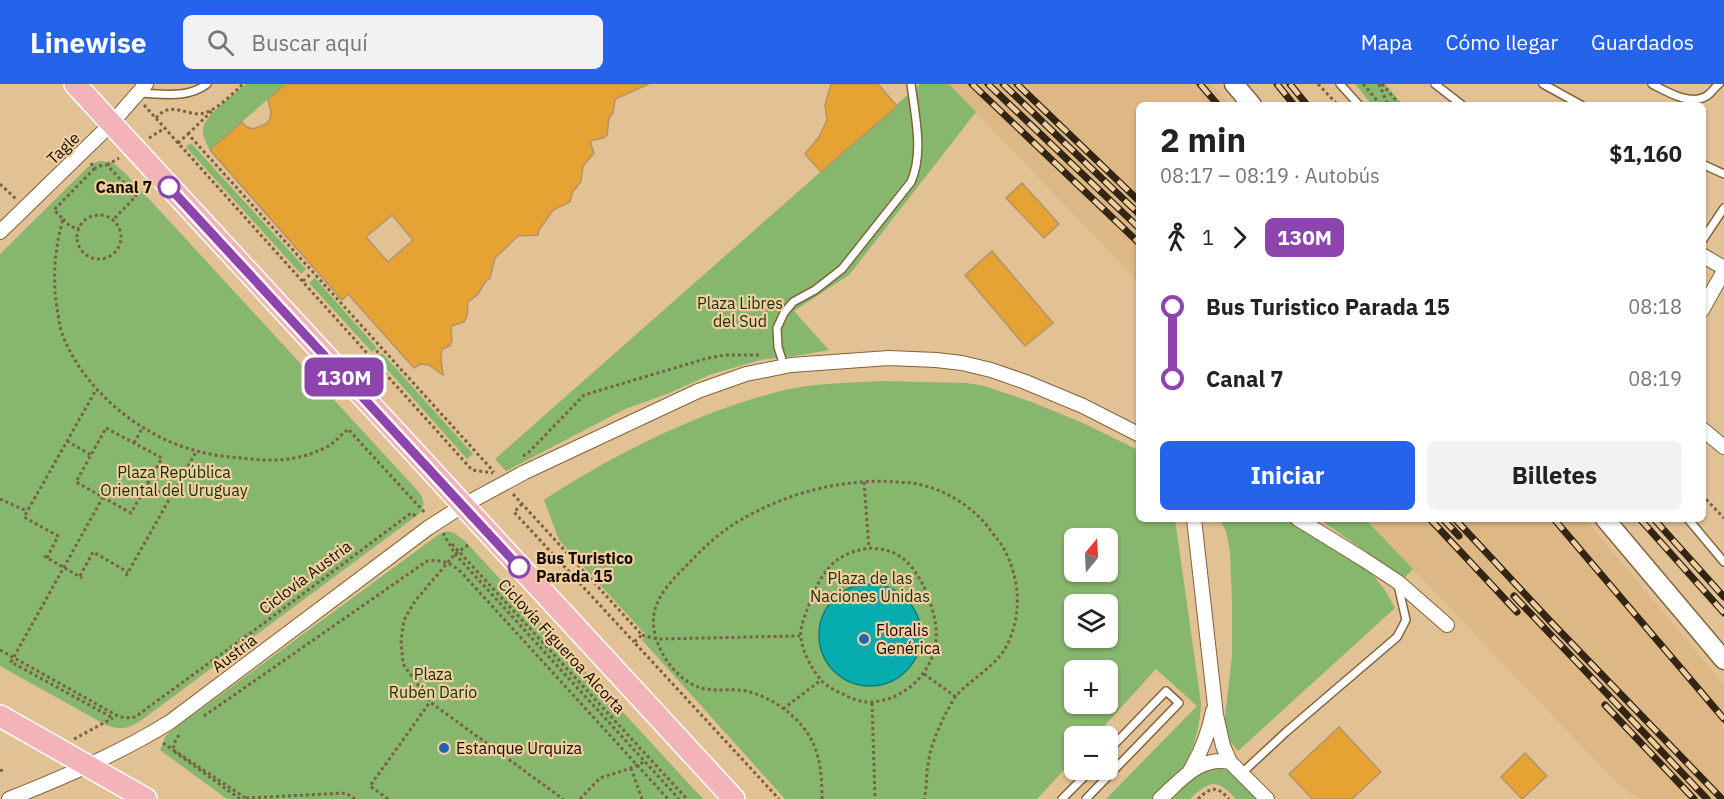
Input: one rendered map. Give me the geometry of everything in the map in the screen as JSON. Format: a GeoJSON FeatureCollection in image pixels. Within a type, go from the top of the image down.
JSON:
{"type":"FeatureCollection","features":[{"type":"Feature","properties":{"kind":"main road"},"geometry":{"type":"LineString","coordinates":[[75,84],[734,799]]}},
{"type":"Feature","properties":{"kind":"main road"},"geometry":{"type":"LineString","coordinates":[[0,716],[147,799]]}},
{"type":"Feature","properties":{"kind":"street"},"geometry":{"type":"LineString","coordinates":[[1234,84],[1249,102]]}},
{"type":"Feature","properties":{"kind":"street","name":"Tagle"},"geometry":{"type":"LineString","coordinates":[[0,232],[111,124],[141,91]]}},
{"type":"Feature","properties":{"kind":"street"},"geometry":{"type":"LineString","coordinates":[[1706,258],[1724,270],[1706,303]]}},
{"type":"Feature","properties":{"kind":"street","name":"Austria"},"geometry":{"type":"LineString","coordinates":[[9,799],[150,734],[170,722],[499,478],[572,449],[698,391],[746,374],[784,366],[889,358],[962,363],[991,369],[1023,381],[1083,406],[1136,433]]}},
{"type":"Feature","properties":{"kind":"street"},"geometry":{"type":"LineString","coordinates":[[1706,432],[1724,447]]}},
{"type":"Feature","properties":{"kind":"street"},"geometry":{"type":"LineString","coordinates":[[1194,522],[1214,700],[1223,746],[1230,762],[1267,799]]}},
{"type":"Feature","properties":{"kind":"street"},"geometry":{"type":"LineString","coordinates":[[1303,522],[1398,582],[1448,625]]}},
{"type":"Feature","properties":{"kind":"street"},"geometry":{"type":"LineString","coordinates":[[1608,522],[1724,660]]}},
{"type":"Feature","properties":{"kind":"street"},"geometry":{"type":"LineString","coordinates":[[1188,773],[1205,741],[1214,700]]}},
{"type":"Feature","properties":{"kind":"street"},"geometry":{"type":"LineString","coordinates":[[1160,799],[1188,773],[1203,764],[1220,760],[1230,762]]}},
{"type":"Feature","properties":{"kind":"lane"},"geometry":{"type":"LineString","coordinates":[[193,84],[205,84]]}},
{"type":"Feature","properties":{"kind":"lane"},"geometry":{"type":"LineString","coordinates":[[141,91],[184,94],[197,91],[205,84]]}},
{"type":"Feature","properties":{"kind":"lane"},"geometry":{"type":"LineString","coordinates":[[784,366],[778,347],[777,328],[784,313],[793,302],[815,290],[842,269],[911,182],[916,170],[917,139],[911,84]]}},
{"type":"Feature","properties":{"kind":"lane"},"geometry":{"type":"LineString","coordinates":[[1340,84],[1356,102]]}},
{"type":"Feature","properties":{"kind":"lane"},"geometry":{"type":"LineString","coordinates":[[1435,84],[1458,102]]}},
{"type":"Feature","properties":{"kind":"lane"},"geometry":{"type":"LineString","coordinates":[[1543,84],[1576,102]]}},
{"type":"Feature","properties":{"kind":"lane"},"geometry":{"type":"LineString","coordinates":[[1652,84],[1688,99],[1707,96],[1719,84]]}},
{"type":"Feature","properties":{"kind":"lane"},"geometry":{"type":"LineString","coordinates":[[1706,166],[1724,174]]}},
{"type":"Feature","properties":{"kind":"lane"},"geometry":{"type":"LineString","coordinates":[[1706,235],[1724,208]]}},
{"type":"Feature","properties":{"kind":"lane"},"geometry":{"type":"LineString","coordinates":[[1691,522],[1724,562]]}},
{"type":"Feature","properties":{"kind":"lane"},"geometry":{"type":"LineString","coordinates":[[1242,773],[1396,637],[1406,620],[1398,582]]}},
{"type":"Feature","properties":{"kind":"lane"},"geometry":{"type":"LineString","coordinates":[[1118,741],[1166,691],[1179,703],[1118,766]]}},
{"type":"Feature","properties":{"kind":"lane"},"geometry":{"type":"LineString","coordinates":[[1062,799],[1081,780]]}},
{"type":"Feature","properties":{"kind":"lane"},"geometry":{"type":"LineString","coordinates":[[1086,799],[1104,780]]}},
{"type":"Feature","properties":{"kind":"path"},"geometry":{"type":"LineString","coordinates":[[178,143],[243,84]]}},
{"type":"Feature","properties":{"kind":"path"},"geometry":{"type":"LineString","coordinates":[[1318,84],[1335,102]]}},
{"type":"Feature","properties":{"kind":"path"},"geometry":{"type":"LineString","coordinates":[[1363,84],[1378,102]]}},
{"type":"Feature","properties":{"kind":"path"},"geometry":{"type":"LineString","coordinates":[[1381,84],[1387,102]]}},
{"type":"Feature","properties":{"kind":"path"},"geometry":{"type":"LineString","coordinates":[[1381,84],[1397,102]]}},
{"type":"Feature","properties":{"kind":"path"},"geometry":{"type":"LineString","coordinates":[[141,91],[156,118],[472,470],[499,478]]}},
{"type":"Feature","properties":{"kind":"path"},"geometry":{"type":"LineString","coordinates":[[156,118],[171,109],[194,114],[203,113],[218,105]]}},
{"type":"Feature","properties":{"kind":"path"},"geometry":{"type":"LineString","coordinates":[[188,134],[642,635],[657,639],[800,636]]}},
{"type":"Feature","properties":{"kind":"path"},"geometry":{"type":"LineString","coordinates":[[83,152],[94,170]]}},
{"type":"Feature","properties":{"kind":"path"},"geometry":{"type":"LineString","coordinates":[[79,228],[71,227],[54,210],[99,166],[107,165],[136,196],[113,220]]}},
{"type":"Feature","properties":{"kind":"path"},"geometry":{"type":"LineString","coordinates":[[0,184],[25,208]]}},
{"type":"Feature","properties":{"kind":"path"},"geometry":{"type":"LineString","coordinates":[[96,216],[113,220],[120,229],[120,243],[117,250],[106,258],[99,259],[85,254],[78,242],[79,228],[83,222],[96,216]]}},
{"type":"Feature","properties":{"kind":"path"},"geometry":{"type":"LineString","coordinates":[[63,219],[57,238],[54,287],[62,334],[73,359],[96,390],[120,412],[180,446],[237,458],[279,461],[298,458],[329,446],[348,429],[432,526],[447,538],[457,553],[679,799]]}},
{"type":"Feature","properties":{"kind":"path"},"geometry":{"type":"LineString","coordinates":[[303,281],[313,272]]}},
{"type":"Feature","properties":{"kind":"path"},"geometry":{"type":"LineString","coordinates":[[371,357],[381,348]]}},
{"type":"Feature","properties":{"kind":"path"},"geometry":{"type":"LineString","coordinates":[[519,458],[528,453],[584,395],[725,355],[772,356],[784,366]]}},
{"type":"Feature","properties":{"kind":"path"},"geometry":{"type":"LineString","coordinates":[[96,390],[24,517],[58,536],[45,557],[81,577],[93,552],[127,574],[197,451]]}},
{"type":"Feature","properties":{"kind":"path"},"geometry":{"type":"LineString","coordinates":[[134,443],[143,427]]}},
{"type":"Feature","properties":{"kind":"path"},"geometry":{"type":"LineString","coordinates":[[106,428],[134,443],[162,458],[131,513],[76,482],[106,428]]}},
{"type":"Feature","properties":{"kind":"path"},"geometry":{"type":"LineString","coordinates":[[67,441],[91,455]]}},
{"type":"Feature","properties":{"kind":"path"},"geometry":{"type":"LineString","coordinates":[[822,799],[818,759],[813,743],[801,725],[783,709],[763,697],[745,691],[698,687],[680,676],[661,652],[655,632],[654,614],[662,593],[707,544],[743,518],[793,496],[840,484],[879,481],[917,484],[940,492],[965,505],[986,524],[1005,550],[1016,586],[1017,608],[1013,629],[1004,651],[956,697],[934,738],[928,763],[924,799]]}},
{"type":"Feature","properties":{"kind":"path"},"geometry":{"type":"LineString","coordinates":[[864,482],[869,548]]}},
{"type":"Feature","properties":{"kind":"path"},"geometry":{"type":"LineString","coordinates":[[147,485],[170,498]]}},
{"type":"Feature","properties":{"kind":"path"},"geometry":{"type":"LineString","coordinates":[[103,497],[11,662],[113,718]]}},
{"type":"Feature","properties":{"kind":"path"},"geometry":{"type":"LineString","coordinates":[[1706,499],[1724,518]]}},
{"type":"Feature","properties":{"kind":"path"},"geometry":{"type":"LineString","coordinates":[[0,500],[27,511]]}},
{"type":"Feature","properties":{"kind":"path"},"geometry":{"type":"LineString","coordinates":[[522,504],[514,512],[779,799]]}},
{"type":"Feature","properties":{"kind":"path","name":"Ciclovía Austria"},"geometry":{"type":"LineString","coordinates":[[131,718],[264,623],[411,513],[432,526]]}},
{"type":"Feature","properties":{"kind":"path"},"geometry":{"type":"LineString","coordinates":[[432,526],[432,534],[447,538]]}},
{"type":"Feature","properties":{"kind":"path"},"geometry":{"type":"LineString","coordinates":[[468,545],[447,563],[414,601],[404,620],[401,640],[403,664],[430,702],[563,799]]}},
{"type":"Feature","properties":{"kind":"path"},"geometry":{"type":"LineString","coordinates":[[869,548],[897,553],[910,565],[925,590],[936,628],[931,661],[924,674],[909,688],[891,698],[872,703],[856,701],[821,680],[807,659],[800,636],[814,590],[826,570],[843,555],[869,548]]}},
{"type":"Feature","properties":{"kind":"path","name":"Ciclovía Figueroa Alcorta"},"geometry":{"type":"LineString","coordinates":[[457,553],[687,799]]}},
{"type":"Feature","properties":{"kind":"path"},"geometry":{"type":"LineString","coordinates":[[205,716],[427,561],[435,560],[447,563],[461,572],[668,799]]}},
{"type":"Feature","properties":{"kind":"path"},"geometry":{"type":"LineString","coordinates":[[634,642],[642,635]]}},
{"type":"Feature","properties":{"kind":"path"},"geometry":{"type":"LineString","coordinates":[[0,650],[118,716],[131,718],[150,734],[246,799],[346,793],[355,799]]}},
{"type":"Feature","properties":{"kind":"path"},"geometry":{"type":"LineString","coordinates":[[924,674],[956,697]]}},
{"type":"Feature","properties":{"kind":"path"},"geometry":{"type":"LineString","coordinates":[[783,709],[821,680]]}},
{"type":"Feature","properties":{"kind":"path"},"geometry":{"type":"LineString","coordinates":[[388,799],[370,786],[430,702]]}},
{"type":"Feature","properties":{"kind":"path"},"geometry":{"type":"LineString","coordinates":[[872,703],[875,799]]}},
{"type":"Feature","properties":{"kind":"path"},"geometry":{"type":"LineString","coordinates":[[57,748],[118,716]]}},
{"type":"Feature","properties":{"kind":"path"},"geometry":{"type":"LineString","coordinates":[[185,729],[175,741],[174,750],[178,756],[240,799]]}},
{"type":"Feature","properties":{"kind":"path"},"geometry":{"type":"LineString","coordinates":[[580,799],[600,778],[645,762]]}},
{"type":"Feature","properties":{"kind":"path"},"geometry":{"type":"LineString","coordinates":[[632,768],[642,799]]}},
{"type":"Feature","properties":{"kind":"path"},"geometry":{"type":"LineString","coordinates":[[1198,799],[1207,790],[1214,789],[1221,791],[1229,799]]}},
{"type":"Feature","properties":{"kind":"shaded area"},"geometry":{"type":"Polygon","coordinates":[[[949,84],[1212,84],[1227,102],[1136,102],[1136,280],[949,84]]]}},
{"type":"Feature","properties":{"kind":"shaded area"},"geometry":{"type":"Polygon","coordinates":[[[1368,522],[1588,522],[1724,685],[1724,799],[1638,799],[1613,779],[1368,522]]]}},
{"type":"Feature","properties":{"kind":"green space"},"geometry":{"type":"Polygon","coordinates":[[[246,84],[285,84],[210,150],[203,134],[205,122],[246,84]]]}},
{"type":"Feature","properties":{"kind":"green space","name":"Plaza Libres del Sud"},"geometry":{"type":"Polygon","coordinates":[[[920,84],[949,84],[976,112],[849,275],[794,311],[829,350],[760,360],[712,374],[625,409],[506,471],[495,459],[920,84]]]}},
{"type":"Feature","properties":{"kind":"green space"},"geometry":{"type":"Polygon","coordinates":[[[1355,84],[1385,84],[1400,102],[1370,102],[1355,84]]]}},
{"type":"Feature","properties":{"kind":"green space"},"geometry":{"type":"Polygon","coordinates":[[[191,143],[306,269],[301,274],[186,147],[191,143]]]}},
{"type":"Feature","properties":{"kind":"green space","name":"Plaza República Oriental del Uruguay"},"geometry":{"type":"Polygon","coordinates":[[[99,161],[112,162],[126,174],[417,490],[423,502],[423,508],[419,514],[143,719],[121,728],[106,725],[0,666],[0,254],[87,168],[99,161]]]}},
{"type":"Feature","properties":{"kind":"green space"},"geometry":{"type":"Polygon","coordinates":[[[315,278],[377,348],[372,352],[309,283],[315,278]]]}},
{"type":"Feature","properties":{"kind":"green space"},"geometry":{"type":"Polygon","coordinates":[[[382,353],[473,454],[467,459],[377,358],[382,353]]]}},
{"type":"Feature","properties":{"kind":"green space","name":"Plaza de las Naciones Unidas"},"geometry":{"type":"Polygon","coordinates":[[[881,381],[967,383],[984,386],[1032,402],[1136,449],[1136,522],[1175,522],[1201,703],[1197,732],[1191,750],[1183,768],[1169,785],[1152,799],[1106,799],[1197,706],[1156,669],[1118,711],[1118,660],[1064,660],[1064,714],[1115,714],[1104,726],[1064,726],[1064,770],[1037,799],[785,799],[642,640],[646,635],[559,540],[544,500],[629,450],[689,422],[750,400],[805,386],[881,381]]]}},
{"type":"Feature","properties":{"kind":"green space"},"geometry":{"type":"Polygon","coordinates":[[[1221,522],[1294,522],[1364,564],[1385,590],[1395,608],[1238,751],[1228,739],[1224,725],[1232,656],[1230,552],[1226,531],[1221,522]]]}},
{"type":"Feature","properties":{"kind":"green space"},"geometry":{"type":"Polygon","coordinates":[[[1323,522],[1368,522],[1413,569],[1404,578],[1323,522]]]}},
{"type":"Feature","properties":{"kind":"green space","name":"Plaza Rubén Darío"},"geometry":{"type":"Polygon","coordinates":[[[447,531],[465,541],[703,799],[227,799],[160,750],[166,735],[438,535],[447,531]]]}},
{"type":"Feature","properties":{"kind":"green space"},"geometry":{"type":"Polygon","coordinates":[[[1215,767],[1232,772],[1258,799],[1236,799],[1224,787],[1213,784],[1203,788],[1190,799],[1166,799],[1191,776],[1215,767]]]}},
{"type":"Feature","properties":{"kind":"water"},"geometry":{"type":"Polygon","coordinates":[[[870,584],[890,588],[906,599],[917,615],[921,635],[917,655],[906,671],[890,682],[870,686],[850,682],[834,671],[823,655],[819,635],[823,615],[834,599],[850,588],[870,584]]]}},
{"type":"Feature","properties":{"kind":"building"},"geometry":{"type":"Polygon","coordinates":[[[285,84],[649,84],[615,99],[607,135],[590,141],[594,153],[583,166],[581,181],[573,191],[570,202],[551,213],[538,235],[518,236],[495,258],[490,278],[478,294],[468,302],[464,322],[451,326],[452,341],[450,346],[442,349],[443,375],[429,365],[421,364],[414,368],[348,294],[342,300],[210,150],[242,122],[253,129],[266,124],[271,112],[268,100],[285,84]],[[392,215],[366,237],[388,262],[413,240],[392,215]]]}},
{"type":"Feature","properties":{"kind":"building"},"geometry":{"type":"Polygon","coordinates":[[[831,84],[878,84],[897,106],[821,172],[805,154],[819,137],[827,120],[825,105],[831,84]]]}},
{"type":"Feature","properties":{"kind":"building"},"geometry":{"type":"Polygon","coordinates":[[[1022,183],[1059,224],[1044,238],[1006,198],[1022,183]]]}},
{"type":"Feature","properties":{"kind":"building"},"geometry":{"type":"Polygon","coordinates":[[[992,251],[1053,323],[1025,346],[965,275],[992,251]]]}},
{"type":"Feature","properties":{"kind":"building"},"geometry":{"type":"Polygon","coordinates":[[[1339,727],[1381,772],[1352,799],[1312,799],[1289,774],[1339,727]]]}},
{"type":"Feature","properties":{"kind":"building"},"geometry":{"type":"Polygon","coordinates":[[[1525,753],[1547,776],[1522,799],[1501,777],[1525,753]]]}},
{"type":"Feature","properties":{"kind":"railway"},"geometry":{"type":"LineString","coordinates":[[972,84],[1136,240]]}},
{"type":"Feature","properties":{"kind":"railway"},"geometry":{"type":"LineString","coordinates":[[988,84],[1136,225]]}},
{"type":"Feature","properties":{"kind":"railway"},"geometry":{"type":"LineString","coordinates":[[1003,84],[1136,211]]}},
{"type":"Feature","properties":{"kind":"railway"},"geometry":{"type":"LineString","coordinates":[[1017,84],[1136,198]]}},
{"type":"Feature","properties":{"kind":"railway"},"geometry":{"type":"LineString","coordinates":[[1200,84],[1215,102]]}},
{"type":"Feature","properties":{"kind":"railway"},"geometry":{"type":"LineString","coordinates":[[1277,84],[1292,102]]}},
{"type":"Feature","properties":{"kind":"railway"},"geometry":{"type":"LineString","coordinates":[[1290,84],[1305,102]]}},
{"type":"Feature","properties":{"kind":"railway"},"geometry":{"type":"LineString","coordinates":[[1433,522],[1517,612]]}},
{"type":"Feature","properties":{"kind":"railway"},"geometry":{"type":"LineString","coordinates":[[1446,522],[1459,536]]}},
{"type":"Feature","properties":{"kind":"railway"},"geometry":{"type":"LineString","coordinates":[[1458,522],[1722,799]]}},
{"type":"Feature","properties":{"kind":"railway"},"geometry":{"type":"LineString","coordinates":[[1557,522],[1724,719]]}},
{"type":"Feature","properties":{"kind":"railway"},"geometry":{"type":"LineString","coordinates":[[1643,522],[1724,613]]}},
{"type":"Feature","properties":{"kind":"railway"},"geometry":{"type":"LineString","coordinates":[[1657,522],[1724,597]]}},
{"type":"Feature","properties":{"kind":"railway"},"geometry":{"type":"LineString","coordinates":[[1514,596],[1707,799]]}},
{"type":"Feature","properties":{"kind":"railway"},"geometry":{"type":"LineString","coordinates":[[1605,705],[1694,799]]}},
{"type":"Feature","properties":{"kind":"bus line","name":"130M"},"geometry":{"type":"LineString","coordinates":[[169,187],[519,567]]}},
{"type":"Feature","properties":{"kind":"place","name":"Canal 7"},"geometry":{"type":"Point","coordinates":[169,187]}},
{"type":"Feature","properties":{"kind":"place","name":"Bus Turistico Parada 15"},"geometry":{"type":"Point","coordinates":[519,567]}},
{"type":"Feature","properties":{"kind":"place","name":"Floralis Genérica"},"geometry":{"type":"Point","coordinates":[864,639]}},
{"type":"Feature","properties":{"kind":"place","name":"Estanque Urquiza"},"geometry":{"type":"Point","coordinates":[444,748]}}]}
